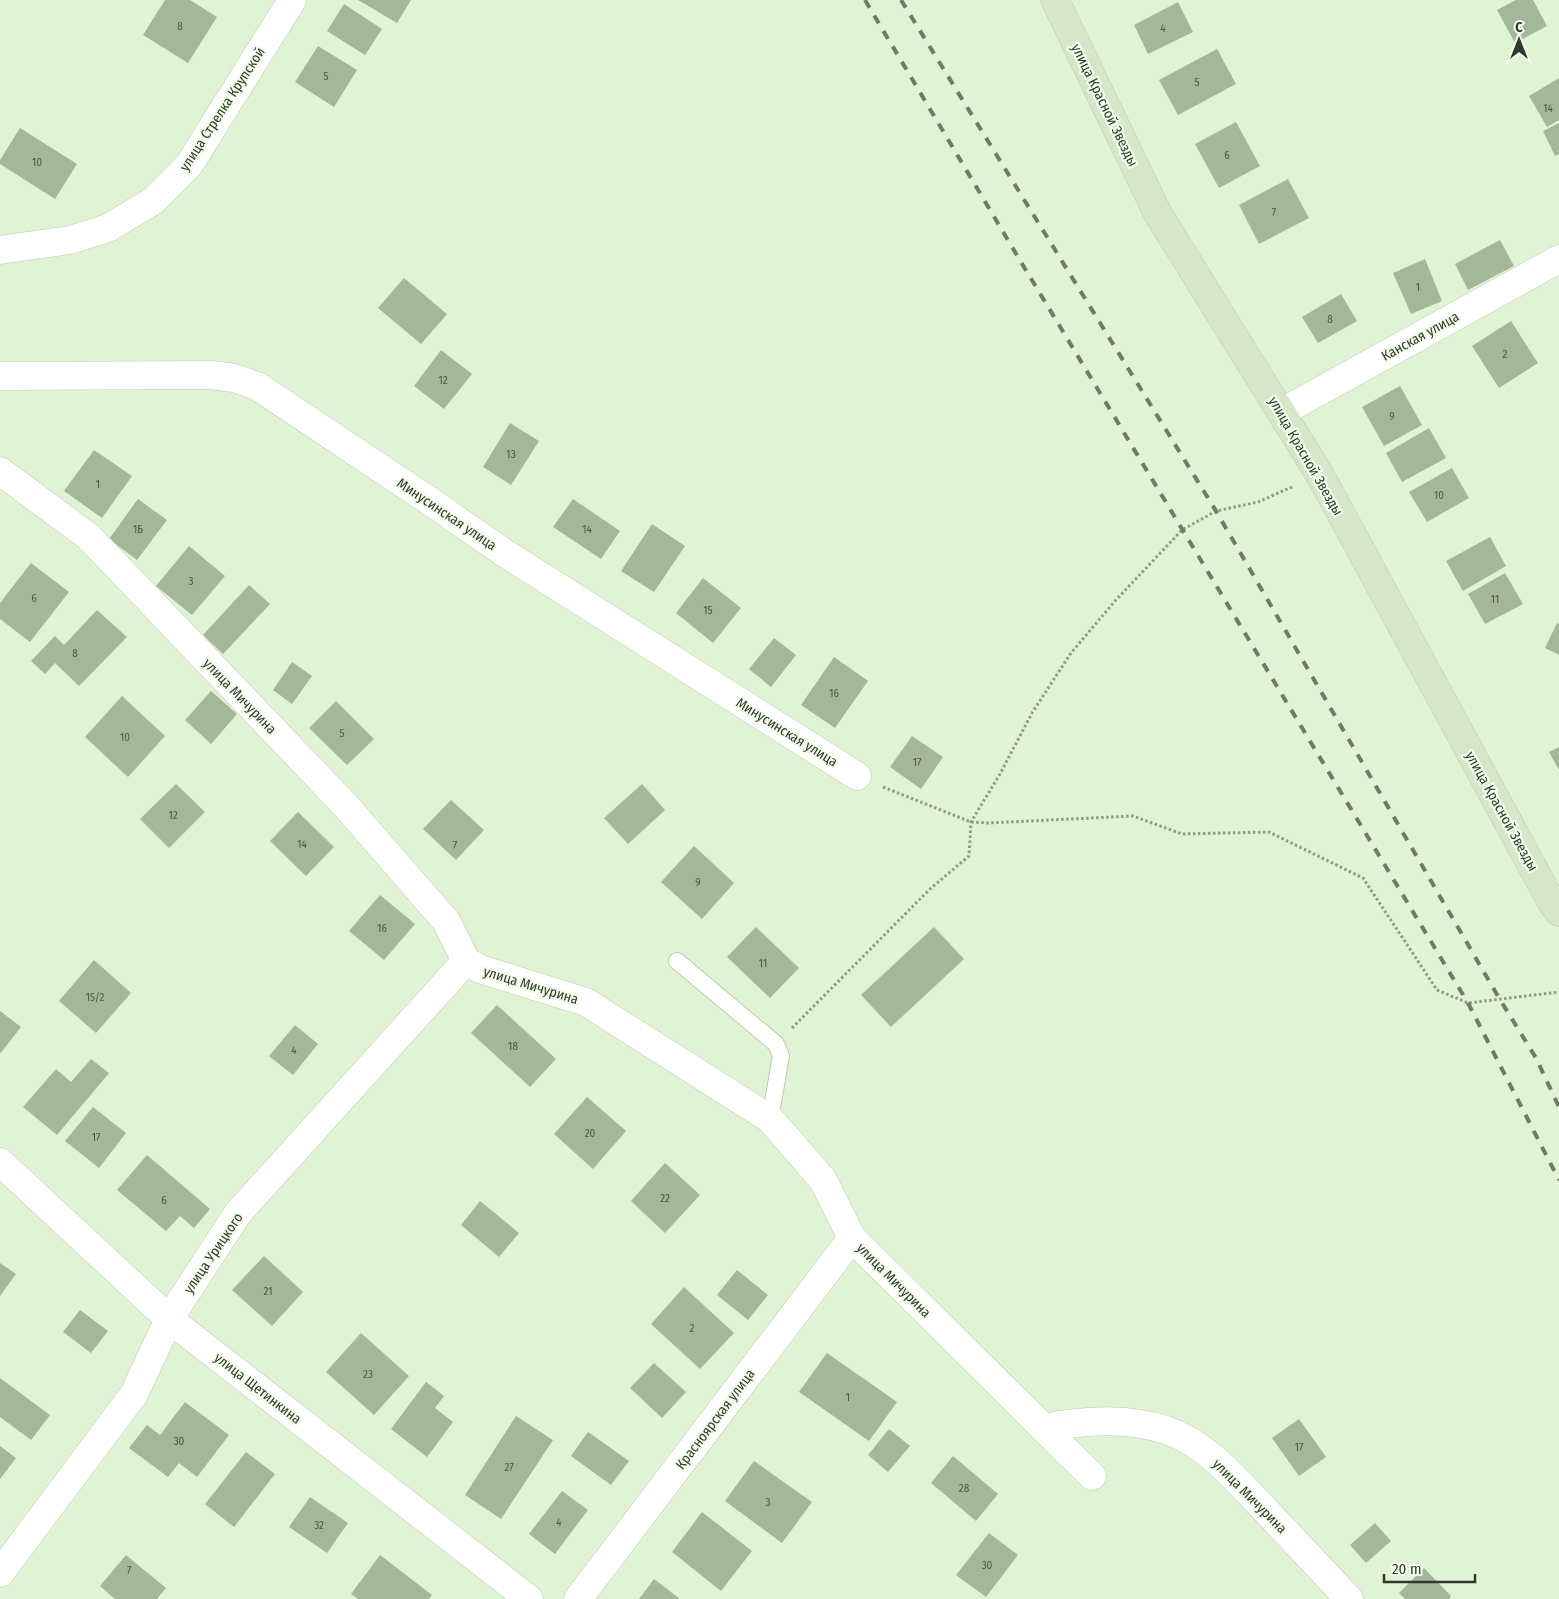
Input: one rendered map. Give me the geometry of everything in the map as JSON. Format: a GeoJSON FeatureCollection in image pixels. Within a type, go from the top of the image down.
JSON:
{"type":"FeatureCollection","features":[{"type":"Feature","properties":{"kind":"street","name":"улица Стрелка Крупской"},"geometry":{"type":"LineString","coordinates":[[0,250],[70,240],[99,231],[108,228],[153,201],[189,165],[292,0]]}},
{"type":"Feature","properties":{"kind":"street","name":"улица Красной Звезды"},"geometry":{"type":"LineString","coordinates":[[1055,0],[1158,214],[1320,475],[1552,904],[1559,912]]}},
{"type":"Feature","properties":{"kind":"street","name":"Канская улица"},"geometry":{"type":"LineString","coordinates":[[1282,412],[1559,259]]}},
{"type":"Feature","properties":{"kind":"street","name":"Минусинская улица"},"geometry":{"type":"LineString","coordinates":[[0,376],[211,375],[234,378],[257,386],[503,552],[857,776]]}},
{"type":"Feature","properties":{"kind":"street","name":"улица Мичурина"},"geometry":{"type":"LineString","coordinates":[[0,471],[89,537],[346,806],[446,921],[466,961],[480,970],[586,1002],[770,1119],[823,1180],[852,1238],[1092,1476]]}},
{"type":"Feature","properties":{"kind":"street","name":"улица Урицкого"},"geometry":{"type":"LineString","coordinates":[[0,1573],[134,1394],[170,1319],[238,1213],[466,961]]}},
{"type":"Feature","properties":{"kind":"street","name":"улица Щетинкина"},"geometry":{"type":"LineString","coordinates":[[0,1162],[170,1319],[529,1599]]}},
{"type":"Feature","properties":{"kind":"street","name":"Красноярская улица"},"geometry":{"type":"LineString","coordinates":[[578,1599],[852,1238]]}},
{"type":"Feature","properties":{"kind":"street","name":"улица Мичурина"},"geometry":{"type":"LineString","coordinates":[[1043,1428],[1070,1423],[1099,1421],[1137,1424],[1167,1430],[1190,1441],[1220,1463],[1349,1599]]}},
{"type":"Feature","properties":{"kind":"lane"},"geometry":{"type":"LineString","coordinates":[[677,961],[776,1044],[781,1056],[770,1119]]}},
{"type":"Feature","properties":{"kind":"path"},"geometry":{"type":"LineString","coordinates":[[776,1044],[930,889],[969,856],[972,822],[1032,713],[1071,653],[1182,530],[1216,511],[1258,502],[1320,475]]}},
{"type":"Feature","properties":{"kind":"path"},"geometry":{"type":"LineString","coordinates":[[857,776],[972,822],[988,823],[1133,816],[1182,834],[1269,832],[1363,878],[1437,990],[1468,1003],[1559,992]]}},
{"type":"Feature","properties":{"kind":"building"},"geometry":{"type":"Polygon","coordinates":[[[165,0],[190,0],[217,17],[188,63],[143,35],[165,0]]]}},
{"type":"Feature","properties":{"kind":"building"},"geometry":{"type":"Polygon","coordinates":[[[358,0],[411,0],[397,23],[358,0]]]}},
{"type":"Feature","properties":{"kind":"building"},"geometry":{"type":"Polygon","coordinates":[[[1516,0],[1533,0],[1547,26],[1515,43],[1497,10],[1516,0]]]}},
{"type":"Feature","properties":{"kind":"building"},"geometry":{"type":"Polygon","coordinates":[[[1178,2],[1193,32],[1148,54],[1134,25],[1178,2]]]}},
{"type":"Feature","properties":{"kind":"building"},"geometry":{"type":"Polygon","coordinates":[[[344,4],[382,29],[365,55],[327,31],[344,4]]]}},
{"type":"Feature","properties":{"kind":"building"},"geometry":{"type":"Polygon","coordinates":[[[318,46],[357,70],[334,107],[295,82],[318,46]]]}},
{"type":"Feature","properties":{"kind":"building"},"geometry":{"type":"Polygon","coordinates":[[[1217,49],[1236,84],[1178,115],[1159,80],[1217,49]]]}},
{"type":"Feature","properties":{"kind":"building"},"geometry":{"type":"Polygon","coordinates":[[[1559,78],[1559,120],[1547,127],[1529,96],[1559,78]]]}},
{"type":"Feature","properties":{"kind":"building"},"geometry":{"type":"Polygon","coordinates":[[[1236,122],[1260,166],[1219,188],[1195,144],[1236,122]]]}},
{"type":"Feature","properties":{"kind":"building"},"geometry":{"type":"Polygon","coordinates":[[[1559,123],[1559,154],[1555,156],[1543,131],[1559,123]]]}},
{"type":"Feature","properties":{"kind":"building"},"geometry":{"type":"Polygon","coordinates":[[[20,128],[77,164],[55,199],[0,164],[0,160],[20,128]]]}},
{"type":"Feature","properties":{"kind":"building"},"geometry":{"type":"Polygon","coordinates":[[[1288,179],[1309,218],[1259,244],[1239,205],[1288,179]]]}},
{"type":"Feature","properties":{"kind":"building"},"geometry":{"type":"Polygon","coordinates":[[[1500,240],[1514,266],[1468,290],[1455,264],[1500,240]]]}},
{"type":"Feature","properties":{"kind":"building"},"geometry":{"type":"Polygon","coordinates":[[[1425,259],[1442,301],[1411,314],[1393,273],[1425,259]]]}},
{"type":"Feature","properties":{"kind":"building"},"geometry":{"type":"Polygon","coordinates":[[[404,278],[447,314],[421,344],[378,308],[404,278]]]}},
{"type":"Feature","properties":{"kind":"building"},"geometry":{"type":"Polygon","coordinates":[[[1341,294],[1357,321],[1318,343],[1302,317],[1341,294]]]}},
{"type":"Feature","properties":{"kind":"building"},"geometry":{"type":"Polygon","coordinates":[[[1511,321],[1538,363],[1499,388],[1472,346],[1511,321]]]}},
{"type":"Feature","properties":{"kind":"building"},"geometry":{"type":"Polygon","coordinates":[[[441,350],[472,374],[444,409],[414,386],[441,350]]]}},
{"type":"Feature","properties":{"kind":"building"},"geometry":{"type":"Polygon","coordinates":[[[1400,386],[1422,425],[1384,446],[1362,407],[1400,386]]]}},
{"type":"Feature","properties":{"kind":"building"},"geometry":{"type":"Polygon","coordinates":[[[510,423],[539,441],[511,485],[483,467],[510,423]]]}},
{"type":"Feature","properties":{"kind":"building"},"geometry":{"type":"Polygon","coordinates":[[[1429,428],[1446,458],[1402,482],[1386,453],[1429,428]]]}},
{"type":"Feature","properties":{"kind":"building"},"geometry":{"type":"Polygon","coordinates":[[[94,450],[132,476],[102,518],[64,491],[94,450]]]}},
{"type":"Feature","properties":{"kind":"building"},"geometry":{"type":"Polygon","coordinates":[[[1452,468],[1469,498],[1427,522],[1409,492],[1452,468]]]}},
{"type":"Feature","properties":{"kind":"building"},"geometry":{"type":"Polygon","coordinates":[[[138,499],[167,520],[137,560],[109,539],[138,499]]]}},
{"type":"Feature","properties":{"kind":"building"},"geometry":{"type":"Polygon","coordinates":[[[573,499],[620,531],[601,559],[553,527],[573,499]]]}},
{"type":"Feature","properties":{"kind":"building"},"geometry":{"type":"Polygon","coordinates":[[[652,524],[685,546],[654,592],[621,571],[652,524]]]}},
{"type":"Feature","properties":{"kind":"building"},"geometry":{"type":"Polygon","coordinates":[[[1490,537],[1506,566],[1463,591],[1446,561],[1490,537]]]}},
{"type":"Feature","properties":{"kind":"building"},"geometry":{"type":"Polygon","coordinates":[[[189,546],[225,576],[192,615],[156,586],[189,546]]]}},
{"type":"Feature","properties":{"kind":"building"},"geometry":{"type":"Polygon","coordinates":[[[31,563],[69,592],[30,642],[0,619],[0,603],[31,563]]]}},
{"type":"Feature","properties":{"kind":"building"},"geometry":{"type":"Polygon","coordinates":[[[1505,573],[1523,604],[1485,624],[1468,594],[1505,573]]]}},
{"type":"Feature","properties":{"kind":"building"},"geometry":{"type":"Polygon","coordinates":[[[703,578],[741,608],[713,643],[676,613],[703,578]]]}},
{"type":"Feature","properties":{"kind":"building"},"geometry":{"type":"Polygon","coordinates":[[[249,585],[270,604],[223,654],[203,635],[249,585]]]}},
{"type":"Feature","properties":{"kind":"building"},"geometry":{"type":"Polygon","coordinates":[[[97,610],[127,637],[79,686],[55,663],[45,674],[31,661],[55,636],[64,645],[97,610]]]}},
{"type":"Feature","properties":{"kind":"building"},"geometry":{"type":"Polygon","coordinates":[[[1557,623],[1559,624],[1559,655],[1545,648],[1557,623]]]}},
{"type":"Feature","properties":{"kind":"building"},"geometry":{"type":"Polygon","coordinates":[[[774,638],[796,655],[771,687],[749,669],[774,638]]]}},
{"type":"Feature","properties":{"kind":"building"},"geometry":{"type":"Polygon","coordinates":[[[834,657],[868,681],[835,728],[801,705],[834,657]]]}},
{"type":"Feature","properties":{"kind":"building"},"geometry":{"type":"Polygon","coordinates":[[[292,662],[312,676],[292,704],[273,690],[292,662]]]}},
{"type":"Feature","properties":{"kind":"building"},"geometry":{"type":"Polygon","coordinates":[[[211,691],[237,714],[211,744],[185,720],[211,691]]]}},
{"type":"Feature","properties":{"kind":"building"},"geometry":{"type":"Polygon","coordinates":[[[122,696],[165,736],[128,777],[85,737],[122,696]]]}},
{"type":"Feature","properties":{"kind":"building"},"geometry":{"type":"Polygon","coordinates":[[[336,701],[374,739],[347,765],[309,728],[336,701]]]}},
{"type":"Feature","properties":{"kind":"building"},"geometry":{"type":"Polygon","coordinates":[[[912,736],[943,757],[921,789],[890,767],[912,736]]]}},
{"type":"Feature","properties":{"kind":"building"},"geometry":{"type":"Polygon","coordinates":[[[1559,747],[1559,770],[1549,752],[1559,747]]]}},
{"type":"Feature","properties":{"kind":"building"},"geometry":{"type":"Polygon","coordinates":[[[176,784],[205,812],[169,848],[140,819],[176,784]]]}},
{"type":"Feature","properties":{"kind":"building"},"geometry":{"type":"Polygon","coordinates":[[[642,784],[665,810],[628,844],[604,818],[642,784]]]}},
{"type":"Feature","properties":{"kind":"building"},"geometry":{"type":"Polygon","coordinates":[[[451,800],[484,830],[456,860],[423,829],[451,800]]]}},
{"type":"Feature","properties":{"kind":"building"},"geometry":{"type":"Polygon","coordinates":[[[298,812],[334,847],[306,876],[270,841],[298,812]]]}},
{"type":"Feature","properties":{"kind":"building"},"geometry":{"type":"Polygon","coordinates":[[[694,846],[734,883],[702,919],[661,882],[694,846]]]}},
{"type":"Feature","properties":{"kind":"building"},"geometry":{"type":"Polygon","coordinates":[[[380,895],[415,924],[384,960],[349,931],[380,895]]]}},
{"type":"Feature","properties":{"kind":"building"},"geometry":{"type":"Polygon","coordinates":[[[756,927],[799,968],[770,998],[727,957],[756,927]]]}},
{"type":"Feature","properties":{"kind":"building"},"geometry":{"type":"Polygon","coordinates":[[[934,927],[964,959],[891,1027],[861,995],[934,927]]]}},
{"type":"Feature","properties":{"kind":"building"},"geometry":{"type":"Polygon","coordinates":[[[94,960],[131,993],[96,1033],[59,1001],[94,960]]]}},
{"type":"Feature","properties":{"kind":"building"},"geometry":{"type":"Polygon","coordinates":[[[497,1005],[556,1059],[530,1087],[471,1033],[497,1005]]]}},
{"type":"Feature","properties":{"kind":"building"},"geometry":{"type":"Polygon","coordinates":[[[0,1011],[21,1027],[0,1054],[0,1011]]]}},
{"type":"Feature","properties":{"kind":"building"},"geometry":{"type":"Polygon","coordinates":[[[295,1025],[318,1044],[293,1075],[269,1056],[295,1025]]]}},
{"type":"Feature","properties":{"kind":"building"},"geometry":{"type":"Polygon","coordinates":[[[91,1059],[109,1073],[57,1135],[23,1107],[56,1069],[71,1082],[91,1059]]]}},
{"type":"Feature","properties":{"kind":"building"},"geometry":{"type":"Polygon","coordinates":[[[587,1097],[626,1131],[593,1169],[554,1134],[587,1097]]]}},
{"type":"Feature","properties":{"kind":"building"},"geometry":{"type":"Polygon","coordinates":[[[93,1107],[126,1133],[99,1168],[65,1141],[93,1107]]]}},
{"type":"Feature","properties":{"kind":"building"},"geometry":{"type":"Polygon","coordinates":[[[147,1155],[210,1209],[194,1228],[180,1216],[166,1231],[117,1190],[147,1155]]]}},
{"type":"Feature","properties":{"kind":"building"},"geometry":{"type":"Polygon","coordinates":[[[665,1163],[700,1195],[665,1233],[631,1201],[665,1163]]]}},
{"type":"Feature","properties":{"kind":"building"},"geometry":{"type":"Polygon","coordinates":[[[480,1201],[519,1233],[499,1257],[461,1225],[480,1201]]]}},
{"type":"Feature","properties":{"kind":"building"},"geometry":{"type":"Polygon","coordinates":[[[264,1256],[303,1292],[272,1326],[232,1290],[264,1256]]]}},
{"type":"Feature","properties":{"kind":"building"},"geometry":{"type":"Polygon","coordinates":[[[0,1263],[16,1274],[0,1296],[0,1263]]]}},
{"type":"Feature","properties":{"kind":"building"},"geometry":{"type":"Polygon","coordinates":[[[737,1270],[768,1295],[748,1320],[717,1295],[737,1270]]]}},
{"type":"Feature","properties":{"kind":"building"},"geometry":{"type":"Polygon","coordinates":[[[684,1287],[734,1333],[700,1369],[651,1324],[684,1287]]]}},
{"type":"Feature","properties":{"kind":"building"},"geometry":{"type":"Polygon","coordinates":[[[80,1310],[108,1331],[91,1353],[63,1332],[80,1310]]]}},
{"type":"Feature","properties":{"kind":"building"},"geometry":{"type":"Polygon","coordinates":[[[361,1333],[409,1376],[374,1415],[326,1372],[361,1333]]]}},
{"type":"Feature","properties":{"kind":"building"},"geometry":{"type":"Polygon","coordinates":[[[827,1353],[897,1402],[869,1441],[799,1392],[827,1353]]]}},
{"type":"Feature","properties":{"kind":"building"},"geometry":{"type":"Polygon","coordinates":[[[654,1363],[686,1392],[662,1418],[630,1388],[654,1363]]]}},
{"type":"Feature","properties":{"kind":"building"},"geometry":{"type":"Polygon","coordinates":[[[0,1378],[50,1415],[31,1440],[0,1417],[0,1378]]]}},
{"type":"Feature","properties":{"kind":"building"},"geometry":{"type":"Polygon","coordinates":[[[426,1382],[444,1396],[435,1408],[453,1422],[427,1457],[391,1429],[426,1382]]]}},
{"type":"Feature","properties":{"kind":"building"},"geometry":{"type":"Polygon","coordinates":[[[185,1402],[229,1435],[197,1477],[179,1463],[168,1477],[129,1448],[147,1425],[160,1435],[185,1402]]]}},
{"type":"Feature","properties":{"kind":"building"},"geometry":{"type":"Polygon","coordinates":[[[516,1416],[553,1440],[501,1519],[465,1495],[516,1416]]]}},
{"type":"Feature","properties":{"kind":"building"},"geometry":{"type":"Polygon","coordinates":[[[1299,1419],[1326,1457],[1299,1476],[1272,1438],[1299,1419]]]}},
{"type":"Feature","properties":{"kind":"building"},"geometry":{"type":"Polygon","coordinates":[[[889,1429],[910,1446],[888,1472],[868,1455],[889,1429]]]}},
{"type":"Feature","properties":{"kind":"building"},"geometry":{"type":"Polygon","coordinates":[[[588,1432],[629,1461],[611,1485],[571,1456],[588,1432]]]}},
{"type":"Feature","properties":{"kind":"building"},"geometry":{"type":"Polygon","coordinates":[[[0,1446],[16,1458],[0,1479],[0,1446]]]}},
{"type":"Feature","properties":{"kind":"building"},"geometry":{"type":"Polygon","coordinates":[[[246,1452],[275,1474],[234,1527],[205,1504],[246,1452]]]}},
{"type":"Feature","properties":{"kind":"building"},"geometry":{"type":"Polygon","coordinates":[[[953,1456],[998,1494],[976,1521],[931,1483],[953,1456]]]}},
{"type":"Feature","properties":{"kind":"building"},"geometry":{"type":"Polygon","coordinates":[[[754,1461],[812,1502],[782,1543],[725,1501],[754,1461]]]}},
{"type":"Feature","properties":{"kind":"building"},"geometry":{"type":"Polygon","coordinates":[[[562,1491],[588,1510],[555,1554],[529,1534],[562,1491]]]}},
{"type":"Feature","properties":{"kind":"building"},"geometry":{"type":"Polygon","coordinates":[[[310,1497],[348,1523],[327,1553],[289,1527],[310,1497]]]}},
{"type":"Feature","properties":{"kind":"building"},"geometry":{"type":"Polygon","coordinates":[[[702,1512],[752,1551],[721,1591],[672,1552],[702,1512]]]}},
{"type":"Feature","properties":{"kind":"building"},"geometry":{"type":"Polygon","coordinates":[[[1375,1523],[1391,1541],[1366,1563],[1350,1545],[1375,1523]]]}},
{"type":"Feature","properties":{"kind":"building"},"geometry":{"type":"Polygon","coordinates":[[[989,1533],[1018,1555],[986,1597],[956,1575],[989,1533]]]}},
{"type":"Feature","properties":{"kind":"building"},"geometry":{"type":"Polygon","coordinates":[[[126,1555],[166,1588],[157,1599],[115,1599],[100,1586],[126,1555]]]}},
{"type":"Feature","properties":{"kind":"building"},"geometry":{"type":"Polygon","coordinates":[[[380,1555],[432,1595],[429,1599],[358,1599],[351,1594],[380,1555]]]}},
{"type":"Feature","properties":{"kind":"building"},"geometry":{"type":"Polygon","coordinates":[[[1424,1568],[1451,1596],[1449,1599],[1405,1599],[1399,1593],[1424,1568]]]}},
{"type":"Feature","properties":{"kind":"building"},"geometry":{"type":"Polygon","coordinates":[[[654,1579],[680,1599],[639,1599],[654,1579]]]}},
{"type":"Feature","properties":{"kind":"railway"},"geometry":{"type":"LineString","coordinates":[[865,0],[1468,1003],[1559,1180]]}},
{"type":"Feature","properties":{"kind":"railway"},"geometry":{"type":"LineString","coordinates":[[901,0],[1216,511],[1499,998],[1536,1058],[1559,1107]]}}]}
